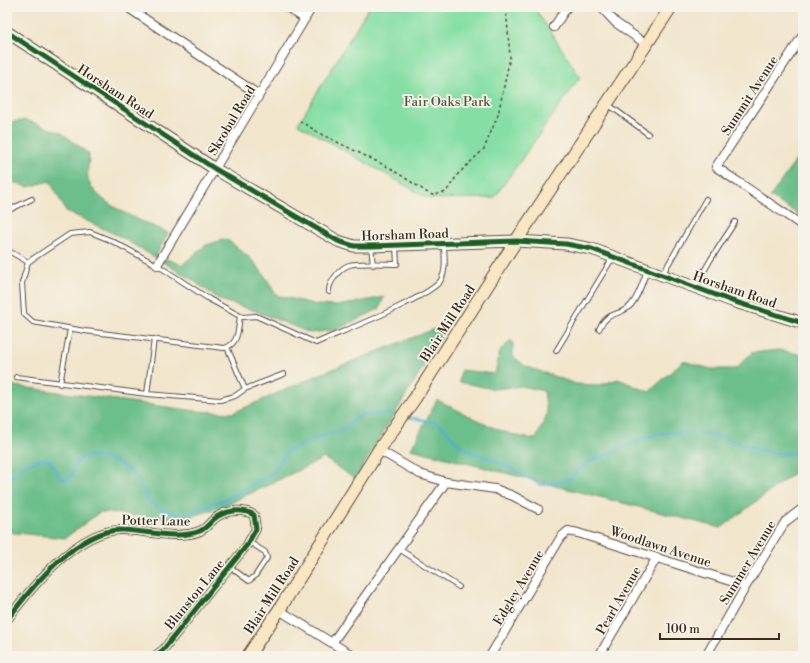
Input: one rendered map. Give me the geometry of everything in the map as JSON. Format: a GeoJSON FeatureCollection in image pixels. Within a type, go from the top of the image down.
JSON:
{"type":"FeatureCollection","features":[{"type":"Feature","properties":{"kind":"main road","name":"Blair Mill Road"},"geometry":{"type":"LineString","coordinates":[[248,656],[279,610],[379,450],[415,398],[516,240],[671,7]]}},
{"type":"Feature","properties":{"kind":"street"},"geometry":{"type":"LineString","coordinates":[[127,7],[259,95]]}},
{"type":"Feature","properties":{"kind":"street"},"geometry":{"type":"LineString","coordinates":[[287,7],[305,19]]}},
{"type":"Feature","properties":{"kind":"street","name":"Skrobul Road"},"geometry":{"type":"LineString","coordinates":[[157,265],[312,7]]}},
{"type":"Feature","properties":{"kind":"street"},"geometry":{"type":"LineString","coordinates":[[554,27],[567,7]]}},
{"type":"Feature","properties":{"kind":"street"},"geometry":{"type":"LineString","coordinates":[[601,7],[616,23],[646,44]]}},
{"type":"Feature","properties":{"kind":"street","name":"Horsham Road"},"geometry":{"type":"LineString","coordinates":[[7,32],[215,169],[338,241],[354,246],[396,246],[516,240],[566,244],[592,249],[732,301],[803,323]]}},
{"type":"Feature","properties":{"kind":"street","name":"Summit Avenue"},"geometry":{"type":"LineString","coordinates":[[803,35],[716,167],[803,226]]}},
{"type":"Feature","properties":{"kind":"street"},"geometry":{"type":"LineString","coordinates":[[379,450],[420,474],[446,482],[495,489],[513,496],[538,509]]}},
{"type":"Feature","properties":{"kind":"street"},"geometry":{"type":"LineString","coordinates":[[332,643],[446,482]]}},
{"type":"Feature","properties":{"kind":"street","name":"Summer Avenue"},"geometry":{"type":"LineString","coordinates":[[706,656],[785,522],[803,508]]}},
{"type":"Feature","properties":{"kind":"street","name":"Potter Lane"},"geometry":{"type":"LineString","coordinates":[[7,620],[28,592],[66,554],[103,533],[122,529],[176,534],[188,533],[201,530],[224,513],[234,511],[248,512],[254,515],[256,529],[248,543]]}},
{"type":"Feature","properties":{"kind":"street","name":"Woodlawn Avenue"},"geometry":{"type":"LineString","coordinates":[[568,532],[578,533],[746,586]]}},
{"type":"Feature","properties":{"kind":"street","name":"Edgley Avenue"},"geometry":{"type":"LineString","coordinates":[[490,656],[561,537],[568,532]]}},
{"type":"Feature","properties":{"kind":"street","name":"Blunston Lane"},"geometry":{"type":"LineString","coordinates":[[155,656],[163,650],[248,543]]}},
{"type":"Feature","properties":{"kind":"street","name":"Pearl Avenue"},"geometry":{"type":"LineString","coordinates":[[599,656],[657,557]]}},
{"type":"Feature","properties":{"kind":"street"},"geometry":{"type":"LineString","coordinates":[[279,610],[353,656]]}},
{"type":"Feature","properties":{"kind":"lane"},"geometry":{"type":"LineString","coordinates":[[607,103],[648,134]]}},
{"type":"Feature","properties":{"kind":"lane"},"geometry":{"type":"LineString","coordinates":[[7,211],[32,199]]}},
{"type":"Feature","properties":{"kind":"lane"},"geometry":{"type":"LineString","coordinates":[[662,275],[706,199]]}},
{"type":"Feature","properties":{"kind":"lane"},"geometry":{"type":"LineString","coordinates":[[695,287],[735,222]]}},
{"type":"Feature","properties":{"kind":"lane"},"geometry":{"type":"LineString","coordinates":[[240,316],[237,339],[227,347],[212,347],[70,329],[33,322],[24,314],[22,283],[28,262],[70,234],[90,232],[110,240],[157,265],[209,299],[242,317],[256,316],[316,343],[370,320],[437,285],[444,271],[444,244]]}},
{"type":"Feature","properties":{"kind":"lane"},"geometry":{"type":"LineString","coordinates":[[371,246],[373,265]]}},
{"type":"Feature","properties":{"kind":"lane"},"geometry":{"type":"LineString","coordinates":[[329,292],[329,286],[334,278],[349,265],[397,264],[396,246]]}},
{"type":"Feature","properties":{"kind":"lane"},"geometry":{"type":"LineString","coordinates":[[7,250],[28,262]]}},
{"type":"Feature","properties":{"kind":"lane"},"geometry":{"type":"LineString","coordinates":[[556,351],[613,257]]}},
{"type":"Feature","properties":{"kind":"lane"},"geometry":{"type":"LineString","coordinates":[[599,329],[604,320],[609,316],[632,305],[647,269]]}},
{"type":"Feature","properties":{"kind":"lane"},"geometry":{"type":"LineString","coordinates":[[60,384],[70,329]]}},
{"type":"Feature","properties":{"kind":"lane"},"geometry":{"type":"LineString","coordinates":[[147,394],[154,339]]}},
{"type":"Feature","properties":{"kind":"lane"},"geometry":{"type":"LineString","coordinates":[[227,347],[245,389]]}},
{"type":"Feature","properties":{"kind":"lane"},"geometry":{"type":"LineString","coordinates":[[16,377],[60,384],[147,394],[220,400],[235,396],[245,389],[284,374]]}},
{"type":"Feature","properties":{"kind":"lane"},"geometry":{"type":"LineString","coordinates":[[230,567],[250,581],[255,576],[267,558],[265,552],[248,543]]}},
{"type":"Feature","properties":{"kind":"lane"},"geometry":{"type":"LineString","coordinates":[[399,549],[459,587]]}},
{"type":"Feature","properties":{"kind":"path"},"geometry":{"type":"LineString","coordinates":[[300,121],[321,134],[390,168],[428,193],[434,195],[446,192],[458,174],[484,149],[498,116],[510,57],[506,7]]}},
{"type":"Feature","properties":{"kind":"green space","name":"Fair Oaks Park"},"geometry":{"type":"Polygon","coordinates":[[[369,7],[534,7],[580,77],[494,198],[429,199],[298,124],[369,7]]]}},
{"type":"Feature","properties":{"kind":"green space"},"geometry":{"type":"Polygon","coordinates":[[[26,120],[62,133],[89,154],[88,179],[94,191],[102,199],[112,206],[168,233],[156,255],[182,265],[206,245],[226,239],[255,263],[276,295],[317,305],[337,306],[384,297],[379,309],[336,330],[310,333],[253,310],[220,300],[191,279],[121,237],[66,211],[50,181],[28,187],[7,180],[7,123],[26,120]]]}},
{"type":"Feature","properties":{"kind":"green space"},"geometry":{"type":"Polygon","coordinates":[[[803,150],[803,217],[770,197],[803,150]]]}},
{"type":"Feature","properties":{"kind":"green space"},"geometry":{"type":"Polygon","coordinates":[[[437,328],[445,331],[355,479],[324,458],[224,506],[181,520],[100,512],[65,538],[7,532],[7,385],[196,411],[233,413],[318,375],[437,328]]]}},
{"type":"Feature","properties":{"kind":"green space"},"geometry":{"type":"Polygon","coordinates":[[[511,340],[513,344],[513,356],[525,366],[576,384],[600,385],[618,379],[649,392],[683,361],[711,369],[736,369],[751,353],[779,350],[803,355],[803,466],[721,528],[411,449],[437,400],[485,424],[510,434],[536,439],[547,414],[544,391],[522,386],[494,389],[459,382],[461,370],[495,374],[500,351],[511,340]]]}},
{"type":"Feature","properties":{"kind":"waterway"},"geometry":{"type":"LineString","coordinates":[[7,479],[19,473],[23,465],[42,458],[50,461],[62,479],[66,480],[71,476],[77,462],[81,458],[92,456],[106,458],[117,462],[134,474],[144,489],[147,499],[152,504],[162,509],[182,515],[236,495],[274,472],[286,452],[323,435],[339,432],[361,415],[388,413],[399,416]]}},
{"type":"Feature","properties":{"kind":"waterway"},"geometry":{"type":"LineString","coordinates":[[406,417],[435,422],[442,426],[456,442],[470,452],[487,457],[507,466],[541,485],[568,480],[585,464],[636,441],[658,434],[701,434],[717,436],[769,452],[791,453],[803,451]]}},
{"type":"Feature","properties":{"kind":"cycle path"},"geometry":{"type":"LineString","coordinates":[[7,32],[215,169],[338,241],[354,246],[516,241],[566,244],[592,249],[732,301],[803,323]]}},
{"type":"Feature","properties":{"kind":"cycle path"},"geometry":{"type":"LineString","coordinates":[[7,620],[29,592],[58,562],[90,538],[107,532],[124,530],[172,535],[191,534],[202,530],[218,516],[228,512],[244,511],[254,515],[256,529],[247,545],[163,650],[155,656]]}}]}
